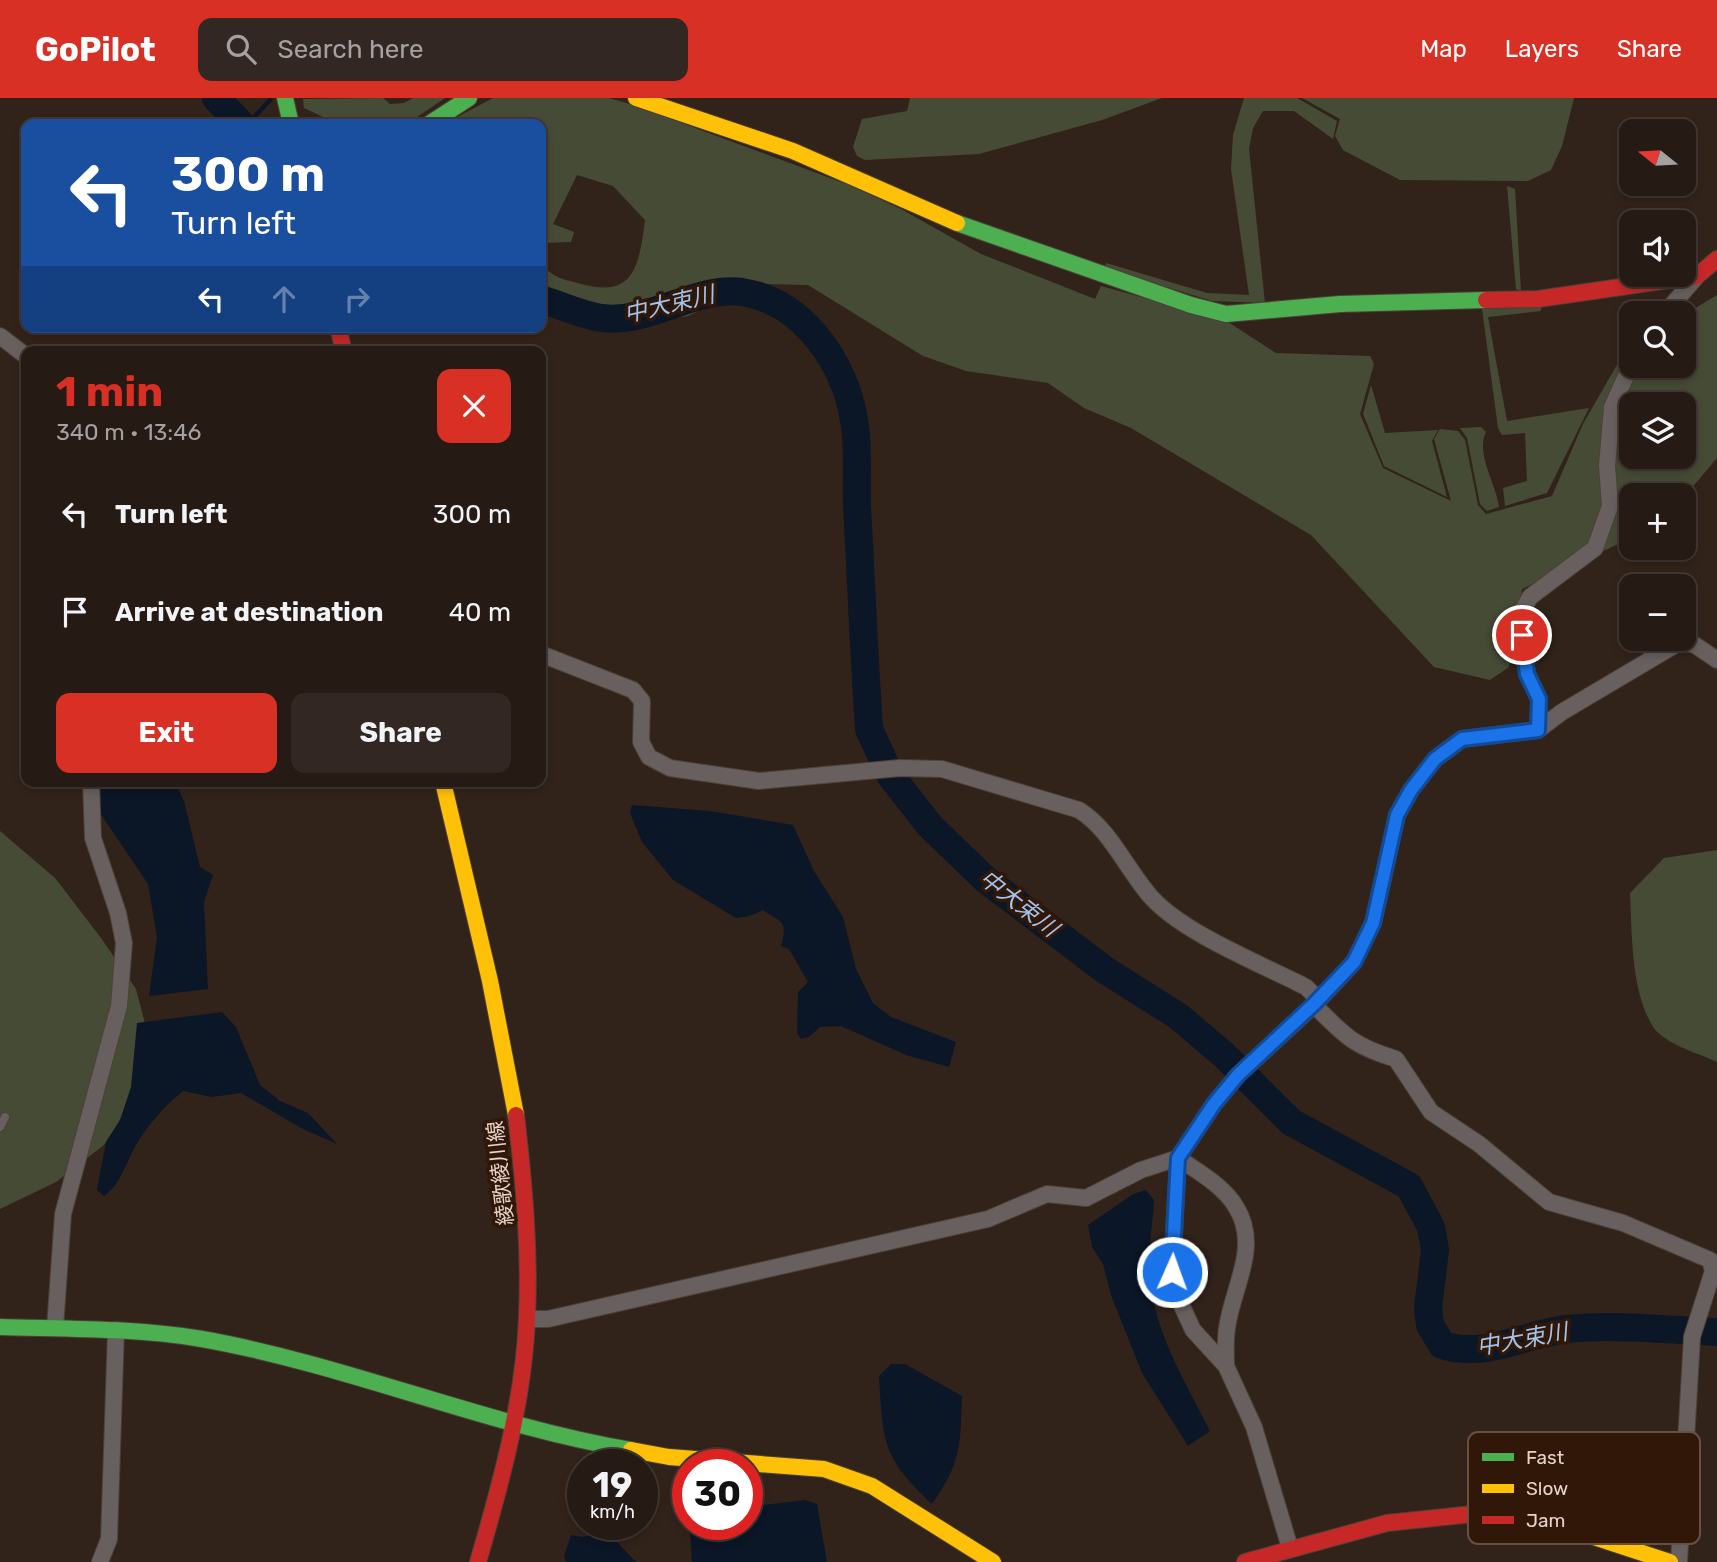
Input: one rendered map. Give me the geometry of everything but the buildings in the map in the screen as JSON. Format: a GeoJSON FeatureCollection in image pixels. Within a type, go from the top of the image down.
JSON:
{"type":"FeatureCollection","features":[{"type":"Feature","properties":{"kind":"street"},"geometry":{"type":"LineString","coordinates":[[285,98],[290,119]]}},
{"type":"Feature","properties":{"kind":"street"},"geometry":{"type":"LineString","coordinates":[[437,119],[469,98]]}},
{"type":"Feature","properties":{"kind":"street"},"geometry":{"type":"LineString","coordinates":[[636,98],[793,151],[981,233],[1191,305],[1226,314],[1340,304],[1538,299],[1697,276]]}},
{"type":"Feature","properties":{"kind":"street"},"geometry":{"type":"LineString","coordinates":[[1675,301],[1697,276],[1717,259]]}},
{"type":"Feature","properties":{"kind":"street"},"geometry":{"type":"LineString","coordinates":[[0,336],[21,352]]}},
{"type":"Feature","properties":{"kind":"street"},"geometry":{"type":"LineString","coordinates":[[1538,730],[1539,699],[1527,674],[1520,615],[1530,597],[1595,548],[1609,506],[1607,466],[1612,407],[1625,378]]}},
{"type":"Feature","properties":{"kind":"street"},"geometry":{"type":"LineString","coordinates":[[1290,1548],[1254,1427],[1226,1366],[1193,1330],[1180,1302],[1172,1272],[1178,1158],[1214,1104],[1238,1075],[1317,1002],[1354,962],[1373,923],[1397,815],[1411,790],[1435,759],[1462,739],[1538,730],[1562,712],[1680,642],[1695,645],[1717,660]]}},
{"type":"Feature","properties":{"kind":"street"},"geometry":{"type":"LineString","coordinates":[[546,656],[633,690],[642,701],[641,742],[649,757],[670,768],[759,781],[900,768],[942,769],[1079,810],[1094,819],[1152,898],[1182,922],[1306,987],[1349,1040],[1363,1049],[1396,1059],[1431,1112],[1479,1144],[1549,1202],[1623,1223],[1710,1260],[1713,1271],[1693,1330],[1687,1432]]}},
{"type":"Feature","properties":{"kind":"street"},"geometry":{"type":"LineString","coordinates":[[55,1328],[63,1214],[119,1006],[122,981],[124,943],[118,913],[93,838],[91,787]]}},
{"type":"Feature","properties":{"kind":"street","name":"綾歌綾川線"},"geometry":{"type":"LineString","coordinates":[[444,787],[515,1110],[525,1200],[527,1320],[514,1425],[478,1562]]}},
{"type":"Feature","properties":{"kind":"street"},"geometry":{"type":"LineString","coordinates":[[527,1320],[575,1313],[988,1219],[1047,1194],[1086,1198],[1141,1170],[1178,1158]]}},
{"type":"Feature","properties":{"kind":"street"},"geometry":{"type":"LineString","coordinates":[[1178,1158],[1210,1180],[1237,1207],[1246,1240],[1244,1266],[1227,1326],[1226,1366]]}},
{"type":"Feature","properties":{"kind":"street"},"geometry":{"type":"LineString","coordinates":[[0,1327],[116,1330],[201,1339],[284,1357],[514,1425],[601,1445],[668,1457],[797,1465],[847,1475],[892,1497],[993,1562]]}},
{"type":"Feature","properties":{"kind":"street"},"geometry":{"type":"LineString","coordinates":[[100,1562],[109,1539],[116,1330]]}},
{"type":"Feature","properties":{"kind":"street"},"geometry":{"type":"LineString","coordinates":[[1245,1562],[1385,1521],[1419,1515],[1468,1513]]}},
{"type":"Feature","properties":{"kind":"street"},"geometry":{"type":"LineString","coordinates":[[1616,1544],[1670,1562]]}},
{"type":"Feature","properties":{"kind":"street"},"geometry":{"type":"LineString","coordinates":[[1679,1562],[1680,1544]]}},
{"type":"Feature","properties":{"kind":"lane"},"geometry":{"type":"LineString","coordinates":[[0,1127],[5,1117]]}},
{"type":"Feature","properties":{"kind":"green space"},"geometry":{"type":"Polygon","coordinates":[[[383,98],[390,104],[404,103],[413,98],[445,98],[414,119],[327,119],[304,108],[303,99],[383,98]]]}},
{"type":"Feature","properties":{"kind":"green space"},"geometry":{"type":"Polygon","coordinates":[[[493,98],[609,98],[849,185],[901,209],[981,254],[1095,299],[1101,286],[1225,320],[1276,353],[1370,356],[1374,364],[1360,414],[1383,468],[1451,501],[1434,439],[1440,429],[1458,431],[1465,440],[1478,505],[1486,514],[1552,496],[1583,424],[1619,361],[1619,378],[1696,378],[1696,308],[1717,295],[1717,458],[1696,483],[1619,483],[1619,544],[1522,589],[1509,667],[1490,680],[1434,667],[1311,535],[1131,428],[1084,408],[1048,383],[966,371],[923,356],[808,285],[756,284],[688,316],[628,326],[546,296],[546,269],[562,279],[597,287],[611,287],[622,283],[636,265],[645,220],[613,186],[577,175],[553,224],[574,232],[571,242],[546,243],[546,119],[453,119],[493,98]]]}},
{"type":"Feature","properties":{"kind":"green space"},"geometry":{"type":"Polygon","coordinates":[[[910,98],[1162,98],[1102,120],[979,154],[865,160],[857,156],[853,147],[862,119],[907,111],[910,98]]]}},
{"type":"Feature","properties":{"kind":"green space"},"geometry":{"type":"Polygon","coordinates":[[[1244,98],[1297,98],[1337,121],[1333,139],[1294,111],[1263,111],[1253,128],[1249,149],[1265,303],[1212,301],[1105,268],[1106,263],[1207,293],[1249,295],[1231,169],[1233,135],[1244,98]]]}},
{"type":"Feature","properties":{"kind":"green space"},"geometry":{"type":"Polygon","coordinates":[[[1302,98],[1574,98],[1562,146],[1551,170],[1528,181],[1400,180],[1343,150],[1335,136],[1340,119],[1302,98]]]}},
{"type":"Feature","properties":{"kind":"green space"},"geometry":{"type":"Polygon","coordinates":[[[1507,186],[1515,189],[1521,291],[1516,289],[1507,186]]]}},
{"type":"Feature","properties":{"kind":"green space"},"geometry":{"type":"Polygon","coordinates":[[[1541,307],[1541,311],[1488,317],[1507,421],[1589,408],[1547,493],[1505,506],[1503,488],[1527,481],[1525,433],[1502,435],[1498,428],[1482,309],[1541,307]]]}},
{"type":"Feature","properties":{"kind":"green space"},"geometry":{"type":"Polygon","coordinates":[[[1371,385],[1385,433],[1438,430],[1432,441],[1447,497],[1384,466],[1363,414],[1371,385]]]}},
{"type":"Feature","properties":{"kind":"green space"},"geometry":{"type":"Polygon","coordinates":[[[1481,427],[1486,432],[1483,450],[1499,507],[1487,511],[1480,504],[1467,438],[1460,428],[1481,427]]]}},
{"type":"Feature","properties":{"kind":"green space"},"geometry":{"type":"Polygon","coordinates":[[[0,831],[55,878],[101,938],[136,989],[149,1039],[139,1091],[104,1145],[56,1182],[0,1209],[0,831]]]}},
{"type":"Feature","properties":{"kind":"green space"},"geometry":{"type":"Polygon","coordinates":[[[1717,850],[1717,1062],[1672,1043],[1652,1025],[1645,1011],[1636,978],[1630,893],[1664,858],[1717,850]]]}},
{"type":"Feature","properties":{"kind":"water"},"geometry":{"type":"Polygon","coordinates":[[[95,787],[177,787],[184,801],[200,867],[213,875],[204,902],[208,989],[149,996],[157,937],[148,884],[100,813],[95,787]]]}},
{"type":"Feature","properties":{"kind":"water"},"geometry":{"type":"Polygon","coordinates":[[[632,805],[710,811],[793,825],[814,871],[843,917],[856,969],[873,1003],[891,1017],[956,1042],[949,1067],[906,1055],[841,1026],[820,1027],[809,1037],[801,1039],[797,1033],[798,992],[808,982],[789,949],[781,946],[784,931],[782,923],[763,910],[736,918],[673,880],[642,842],[630,813],[632,805]]]}},
{"type":"Feature","properties":{"kind":"water"},"geometry":{"type":"Polygon","coordinates":[[[222,1012],[236,1027],[260,1085],[280,1101],[308,1113],[337,1144],[303,1129],[241,1093],[212,1097],[183,1091],[163,1109],[146,1130],[119,1179],[104,1196],[97,1190],[106,1142],[120,1120],[131,1087],[137,1023],[222,1012]]]}},
{"type":"Feature","properties":{"kind":"water"},"geometry":{"type":"Polygon","coordinates":[[[1146,1190],[1154,1200],[1149,1265],[1156,1310],[1170,1351],[1210,1431],[1188,1446],[1142,1373],[1111,1295],[1103,1264],[1092,1247],[1088,1225],[1133,1194],[1146,1190]]]}},
{"type":"Feature","properties":{"kind":"water"},"geometry":{"type":"Polygon","coordinates":[[[891,1364],[905,1364],[962,1396],[958,1453],[949,1476],[932,1504],[903,1473],[888,1447],[884,1433],[879,1376],[891,1364]]]}},
{"type":"Feature","properties":{"kind":"water"},"geometry":{"type":"Polygon","coordinates":[[[805,1500],[817,1504],[827,1562],[692,1562],[691,1540],[763,1540],[763,1505],[805,1500]]]}},
{"type":"Feature","properties":{"kind":"water"},"geometry":{"type":"Polygon","coordinates":[[[569,1540],[615,1540],[636,1562],[566,1562],[564,1556],[569,1540]]]}},
{"type":"Feature","properties":{"kind":"waterway","name":"中大束川"},"geometry":{"type":"LineString","coordinates":[[216,98],[236,119]]}},
{"type":"Feature","properties":{"kind":"waterway"},"geometry":{"type":"LineString","coordinates":[[253,119],[270,100]]}},
{"type":"Feature","properties":{"kind":"waterway","name":"中大束川"},"geometry":{"type":"LineString","coordinates":[[546,301],[594,317],[620,318],[637,316],[707,294],[742,292],[764,298],[784,308],[802,321],[818,338],[841,377],[854,420],[869,729],[890,775],[930,826],[985,879],[1105,970],[1178,1016],[1224,1055],[1291,1122],[1409,1186],[1431,1227],[1435,1250],[1428,1308],[1430,1325],[1442,1345],[1473,1349],[1567,1329],[1586,1328],[1623,1327],[1717,1332]]}},
{"type":"Feature","properties":{"kind":"traffic: fast"},"geometry":{"type":"LineString","coordinates":[[285,98],[290,119]]}},
{"type":"Feature","properties":{"kind":"traffic: fast"},"geometry":{"type":"LineString","coordinates":[[437,119],[469,98]]}},
{"type":"Feature","properties":{"kind":"traffic: fast"},"geometry":{"type":"LineString","coordinates":[[957,223],[1191,305],[1226,314],[1340,304],[1486,300]]}},
{"type":"Feature","properties":{"kind":"traffic: fast"},"geometry":{"type":"LineString","coordinates":[[0,1327],[127,1331],[202,1339],[310,1364],[523,1426],[626,1449]]}},
{"type":"Feature","properties":{"kind":"traffic: slow"},"geometry":{"type":"LineString","coordinates":[[636,98],[793,151],[957,223]]}},
{"type":"Feature","properties":{"kind":"traffic: slow"},"geometry":{"type":"LineString","coordinates":[[444,787],[490,981],[516,1115]]}},
{"type":"Feature","properties":{"kind":"traffic: slow"},"geometry":{"type":"LineString","coordinates":[[658,1455],[824,1469],[872,1486],[993,1562]]}},
{"type":"Feature","properties":{"kind":"traffic: slow"},"geometry":{"type":"LineString","coordinates":[[1615,1544],[1670,1562]]}},
{"type":"Feature","properties":{"kind":"traffic: jam"},"geometry":{"type":"LineString","coordinates":[[1486,300],[1538,299],[1697,276],[1717,259]]}},
{"type":"Feature","properties":{"kind":"traffic: jam"},"geometry":{"type":"LineString","coordinates":[[339,333],[343,346]]}},
{"type":"Feature","properties":{"kind":"traffic: jam"},"geometry":{"type":"LineString","coordinates":[[478,1562],[510,1441],[525,1348],[527,1241],[516,1115]]}},
{"type":"Feature","properties":{"kind":"traffic: jam"},"geometry":{"type":"LineString","coordinates":[[1245,1562],[1387,1523],[1468,1515]]}},
{"type":"Feature","properties":{"kind":"route"},"geometry":{"type":"LineString","coordinates":[[1172,1272],[1178,1158],[1214,1104],[1238,1075],[1314,1004],[1354,962],[1373,923],[1397,815],[1411,790],[1435,759],[1462,739],[1538,730],[1539,699],[1527,674],[1522,635]]}}]}
